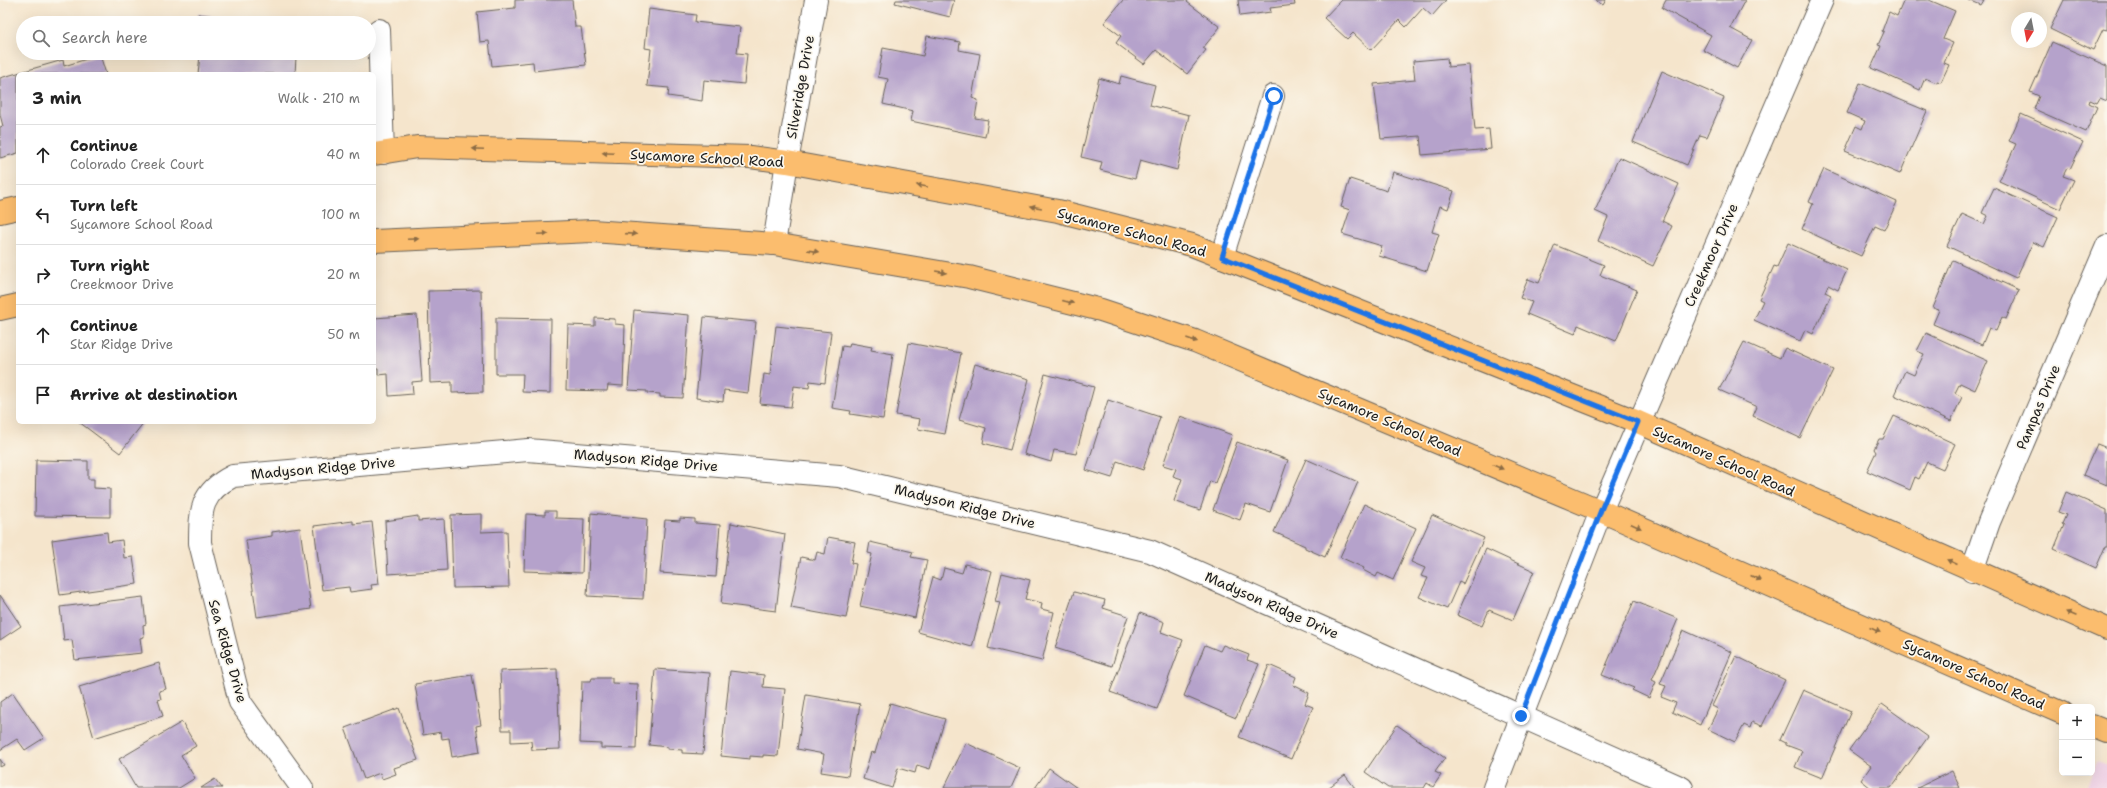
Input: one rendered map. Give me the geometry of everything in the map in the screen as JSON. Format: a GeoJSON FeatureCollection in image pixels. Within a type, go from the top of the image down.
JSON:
{"type":"FeatureCollection","features":[{"type":"Feature","properties":{"kind":"main road","name":"Sycamore School Road"},"geometry":{"type":"LineString","coordinates":[[378,153],[417,147],[750,157],[787,162],[1058,211],[1192,245],[1638,422],[1972,571],[2107,629]]}},
{"type":"Feature","properties":{"kind":"main road"},"geometry":{"type":"LineString","coordinates":[[0,212],[16,208]]}},
{"type":"Feature","properties":{"kind":"main road","name":"Sycamore School Road"},"geometry":{"type":"LineString","coordinates":[[376,242],[592,231],[774,244],[969,277],[1101,310],[1195,341],[1601,510],[2059,711]]}},
{"type":"Feature","properties":{"kind":"main road"},"geometry":{"type":"LineString","coordinates":[[0,309],[16,305]]}},
{"type":"Feature","properties":{"kind":"main road"},"geometry":{"type":"LineString","coordinates":[[2095,727],[2107,732]]}},
{"type":"Feature","properties":{"kind":"street","name":"Silveridge Drive"},"geometry":{"type":"LineString","coordinates":[[774,244],[816,0]]}},
{"type":"Feature","properties":{"kind":"street","name":"Creekmoor Drive"},"geometry":{"type":"LineString","coordinates":[[1494,788],[1601,510],[1822,0]]}},
{"type":"Feature","properties":{"kind":"street"},"geometry":{"type":"LineString","coordinates":[[378,153],[379,30]]}},
{"type":"Feature","properties":{"kind":"street"},"geometry":{"type":"LineString","coordinates":[[1222,257],[1274,96]]}},
{"type":"Feature","properties":{"kind":"street","name":"Pampas Drive"},"geometry":{"type":"LineString","coordinates":[[1972,571],[1989,522],[2107,246]]}},
{"type":"Feature","properties":{"kind":"street","name":"Madyson Ridge Drive"},"geometry":{"type":"LineString","coordinates":[[207,498],[217,484],[233,476],[528,450],[839,476],[1150,551],[1682,788]]}},
{"type":"Feature","properties":{"kind":"street","name":"Sea Ridge Drive"},"geometry":{"type":"LineString","coordinates":[[207,498],[200,518],[200,543],[240,702],[302,788]]}},
{"type":"Feature","properties":{"kind":"shaded area"},"geometry":{"type":"Polygon","coordinates":[[[2097,761],[2107,765],[2107,788],[2086,788],[2091,776],[2095,776],[2095,766],[2097,761]]]}},
{"type":"Feature","properties":{"kind":"building"},"geometry":{"type":"Polygon","coordinates":[[[515,0],[572,0],[575,27],[581,27],[586,65],[534,71],[533,62],[492,66],[489,41],[480,42],[477,12],[515,8],[515,0]]]}},
{"type":"Feature","properties":{"kind":"building"},"geometry":{"type":"Polygon","coordinates":[[[896,0],[954,0],[950,17],[895,3],[896,0]]]}},
{"type":"Feature","properties":{"kind":"building"},"geometry":{"type":"Polygon","coordinates":[[[1123,0],[1188,0],[1187,2],[1220,27],[1203,48],[1206,50],[1187,74],[1156,50],[1144,64],[1116,43],[1121,36],[1104,23],[1123,0]]]}},
{"type":"Feature","properties":{"kind":"building"},"geometry":{"type":"Polygon","coordinates":[[[1238,0],[1294,0],[1295,5],[1270,8],[1271,12],[1240,16],[1238,0]]]}},
{"type":"Feature","properties":{"kind":"building"},"geometry":{"type":"Polygon","coordinates":[[[1341,0],[1446,0],[1432,16],[1423,8],[1406,27],[1399,20],[1371,50],[1353,33],[1347,39],[1324,18],[1341,0]]]}},
{"type":"Feature","properties":{"kind":"building"},"geometry":{"type":"Polygon","coordinates":[[[1595,0],[1606,0],[1603,5],[1595,0]]]}},
{"type":"Feature","properties":{"kind":"building"},"geometry":{"type":"Polygon","coordinates":[[[1666,0],[1745,0],[1730,28],[1752,40],[1737,68],[1703,50],[1711,35],[1662,8],[1666,0]]]}},
{"type":"Feature","properties":{"kind":"building"},"geometry":{"type":"Polygon","coordinates":[[[1904,0],[1929,0],[1955,11],[1943,39],[1953,43],[1944,63],[1949,65],[1941,82],[1937,81],[1937,83],[1925,78],[1920,90],[1871,68],[1881,46],[1878,45],[1884,32],[1882,31],[1889,12],[1897,16],[1904,0]]]}},
{"type":"Feature","properties":{"kind":"building"},"geometry":{"type":"Polygon","coordinates":[[[1969,0],[1984,0],[1981,5],[1969,0]]]}},
{"type":"Feature","properties":{"kind":"building"},"geometry":{"type":"Polygon","coordinates":[[[2064,0],[2107,0],[2107,30],[2103,29],[2093,50],[2050,29],[2064,0]]]}},
{"type":"Feature","properties":{"kind":"building"},"geometry":{"type":"Polygon","coordinates":[[[649,9],[696,15],[695,22],[740,27],[737,53],[747,54],[744,84],[704,80],[702,101],[668,96],[669,88],[647,86],[651,49],[645,48],[649,9]]]}},
{"type":"Feature","properties":{"kind":"building"},"geometry":{"type":"Polygon","coordinates":[[[198,14],[215,16],[198,16],[198,14]]]}},
{"type":"Feature","properties":{"kind":"building"},"geometry":{"type":"Polygon","coordinates":[[[927,36],[960,42],[959,50],[980,54],[972,98],[978,100],[975,118],[988,120],[985,137],[911,121],[913,111],[883,104],[888,79],[878,77],[883,48],[923,56],[927,36]]]}},
{"type":"Feature","properties":{"kind":"building"},"geometry":{"type":"Polygon","coordinates":[[[2052,42],[2107,66],[2107,101],[2100,98],[2097,103],[2090,100],[2089,103],[2097,107],[2086,132],[2034,109],[2039,96],[2030,92],[2052,42]]]}},
{"type":"Feature","properties":{"kind":"building"},"geometry":{"type":"Polygon","coordinates":[[[1447,58],[1448,67],[1469,65],[1475,130],[1489,129],[1491,149],[1422,155],[1420,136],[1381,139],[1374,84],[1415,80],[1413,61],[1447,58]]]}},
{"type":"Feature","properties":{"kind":"building"},"geometry":{"type":"Polygon","coordinates":[[[63,60],[64,66],[84,60],[102,60],[105,72],[21,72],[63,60]]]}},
{"type":"Feature","properties":{"kind":"building"},"geometry":{"type":"Polygon","coordinates":[[[199,60],[296,60],[295,72],[198,72],[199,60]]]}},
{"type":"Feature","properties":{"kind":"building"},"geometry":{"type":"Polygon","coordinates":[[[1662,71],[1724,98],[1707,137],[1700,135],[1687,165],[1633,142],[1662,71]]]}},
{"type":"Feature","properties":{"kind":"building"},"geometry":{"type":"Polygon","coordinates":[[[16,73],[16,154],[0,158],[0,127],[3,126],[0,115],[0,78],[16,73]]]}},
{"type":"Feature","properties":{"kind":"building"},"geometry":{"type":"Polygon","coordinates":[[[1121,76],[1155,85],[1150,105],[1189,115],[1177,170],[1140,160],[1135,179],[1100,170],[1102,162],[1081,157],[1099,78],[1119,84],[1121,76]]]}},
{"type":"Feature","properties":{"kind":"building"},"geometry":{"type":"Polygon","coordinates":[[[1860,83],[1927,111],[1900,174],[1845,151],[1856,126],[1862,129],[1865,121],[1847,113],[1860,83]]]}},
{"type":"Feature","properties":{"kind":"building"},"geometry":{"type":"Polygon","coordinates":[[[2021,114],[2083,142],[2070,169],[2067,168],[2063,176],[2074,180],[2060,209],[1999,181],[2016,144],[2009,141],[2021,114]]]}},
{"type":"Feature","properties":{"kind":"building"},"geometry":{"type":"Polygon","coordinates":[[[1619,157],[1679,184],[1662,221],[1672,226],[1653,266],[1598,241],[1608,217],[1595,211],[1619,157]]]}},
{"type":"Feature","properties":{"kind":"building"},"geometry":{"type":"Polygon","coordinates":[[[1824,169],[1897,202],[1884,230],[1875,226],[1861,256],[1802,229],[1813,204],[1809,202],[1824,169]]]}},
{"type":"Feature","properties":{"kind":"building"},"geometry":{"type":"Polygon","coordinates":[[[1393,172],[1454,191],[1448,209],[1440,206],[1432,232],[1439,234],[1427,271],[1379,256],[1382,246],[1342,234],[1350,210],[1341,207],[1350,179],[1387,191],[1393,172]]]}},
{"type":"Feature","properties":{"kind":"building"},"geometry":{"type":"Polygon","coordinates":[[[1994,188],[2058,217],[2044,247],[2033,242],[2016,278],[1947,246],[1962,214],[1984,224],[1988,216],[1982,213],[1994,188]]]}},
{"type":"Feature","properties":{"kind":"building"},"geometry":{"type":"Polygon","coordinates":[[[1788,243],[1847,270],[1838,290],[1828,285],[1825,292],[1831,295],[1813,334],[1805,330],[1800,341],[1754,320],[1763,301],[1759,299],[1774,266],[1777,267],[1788,243]]]}},
{"type":"Feature","properties":{"kind":"building"},"geometry":{"type":"Polygon","coordinates":[[[1555,245],[1604,265],[1600,275],[1637,290],[1616,341],[1578,325],[1575,334],[1527,314],[1532,302],[1520,298],[1528,279],[1539,283],[1555,245]]]}},
{"type":"Feature","properties":{"kind":"building"},"geometry":{"type":"Polygon","coordinates":[[[1953,260],[2019,290],[2006,319],[2002,317],[1996,331],[1989,328],[1982,345],[1933,324],[1939,310],[1933,308],[1953,260]]]}},
{"type":"Feature","properties":{"kind":"building"},"geometry":{"type":"Polygon","coordinates":[[[481,290],[483,392],[452,393],[452,382],[430,383],[428,291],[481,290]]]}},
{"type":"Feature","properties":{"kind":"building"},"geometry":{"type":"Polygon","coordinates":[[[634,310],[689,315],[683,398],[660,397],[660,394],[647,393],[647,391],[628,390],[634,310]]]}},
{"type":"Feature","properties":{"kind":"building"},"geometry":{"type":"Polygon","coordinates":[[[417,315],[422,381],[412,382],[413,394],[389,396],[388,374],[378,375],[378,369],[376,369],[376,318],[417,315]]]}},
{"type":"Feature","properties":{"kind":"building"},"geometry":{"type":"Polygon","coordinates":[[[704,317],[756,322],[748,393],[724,390],[723,402],[696,398],[704,317]]]}},
{"type":"Feature","properties":{"kind":"building"},"geometry":{"type":"Polygon","coordinates":[[[496,318],[551,319],[550,393],[522,392],[523,374],[496,374],[496,318]]]}},
{"type":"Feature","properties":{"kind":"building"},"geometry":{"type":"Polygon","coordinates":[[[595,318],[615,319],[615,324],[625,325],[623,386],[608,385],[607,391],[566,390],[568,325],[595,326],[595,318]]]}},
{"type":"Feature","properties":{"kind":"building"},"geometry":{"type":"Polygon","coordinates":[[[776,326],[831,332],[825,383],[810,381],[809,388],[794,386],[791,407],[760,404],[764,374],[770,375],[776,326]]]}},
{"type":"Feature","properties":{"kind":"building"},"geometry":{"type":"Polygon","coordinates":[[[1926,333],[1988,361],[1975,390],[1960,383],[1955,393],[1962,397],[1951,421],[1894,395],[1905,371],[1914,375],[1924,354],[1917,351],[1926,333]]]}},
{"type":"Feature","properties":{"kind":"building"},"geometry":{"type":"Polygon","coordinates":[[[1744,342],[1780,358],[1785,348],[1833,370],[1800,438],[1753,416],[1757,407],[1719,390],[1744,342]]]}},
{"type":"Feature","properties":{"kind":"building"},"geometry":{"type":"Polygon","coordinates":[[[850,343],[872,347],[871,350],[893,354],[883,419],[850,414],[851,411],[832,408],[842,346],[849,347],[850,343]]]}},
{"type":"Feature","properties":{"kind":"building"},"geometry":{"type":"Polygon","coordinates":[[[909,343],[961,353],[945,434],[918,429],[920,419],[896,415],[909,343]]]}},
{"type":"Feature","properties":{"kind":"building"},"geometry":{"type":"Polygon","coordinates":[[[975,364],[1029,379],[1010,450],[983,443],[986,428],[959,420],[975,364]]]}},
{"type":"Feature","properties":{"kind":"building"},"geometry":{"type":"Polygon","coordinates":[[[1045,374],[1094,387],[1076,454],[1054,450],[1051,462],[1024,454],[1045,374]]]}},
{"type":"Feature","properties":{"kind":"building"},"geometry":{"type":"Polygon","coordinates":[[[1108,400],[1160,417],[1143,470],[1117,461],[1112,478],[1086,470],[1108,400]]]}},
{"type":"Feature","properties":{"kind":"building"},"geometry":{"type":"Polygon","coordinates":[[[1180,416],[1232,435],[1215,483],[1210,481],[1200,510],[1174,501],[1182,479],[1173,476],[1176,469],[1163,465],[1180,416]]]}},
{"type":"Feature","properties":{"kind":"building"},"geometry":{"type":"Polygon","coordinates":[[[1894,416],[1955,444],[1943,469],[1927,462],[1919,479],[1915,477],[1910,490],[1867,471],[1876,452],[1874,449],[1879,439],[1883,439],[1894,416]]]}},
{"type":"Feature","properties":{"kind":"building"},"geometry":{"type":"Polygon","coordinates":[[[82,424],[142,424],[120,453],[82,424]]]}},
{"type":"Feature","properties":{"kind":"building"},"geometry":{"type":"Polygon","coordinates":[[[1237,442],[1288,460],[1270,512],[1246,504],[1240,520],[1213,510],[1237,442]]]}},
{"type":"Feature","properties":{"kind":"building"},"geometry":{"type":"Polygon","coordinates":[[[2097,444],[2107,448],[2107,485],[2083,475],[2097,444]]]}},
{"type":"Feature","properties":{"kind":"building"},"geometry":{"type":"Polygon","coordinates":[[[1306,459],[1358,482],[1325,557],[1274,532],[1306,459]]]}},
{"type":"Feature","properties":{"kind":"building"},"geometry":{"type":"Polygon","coordinates":[[[36,460],[88,461],[88,479],[94,479],[94,488],[110,489],[110,517],[35,516],[36,460]]]}},
{"type":"Feature","properties":{"kind":"building"},"geometry":{"type":"Polygon","coordinates":[[[2066,492],[2107,510],[2107,547],[2105,547],[2096,568],[2054,549],[2064,525],[2062,524],[2066,515],[2058,512],[2066,492]]]}},
{"type":"Feature","properties":{"kind":"building"},"geometry":{"type":"Polygon","coordinates":[[[1364,504],[1416,528],[1393,580],[1378,573],[1376,577],[1363,570],[1364,568],[1340,557],[1364,504]]]}},
{"type":"Feature","properties":{"kind":"building"},"geometry":{"type":"Polygon","coordinates":[[[545,511],[556,511],[556,518],[584,519],[582,573],[524,571],[526,514],[545,515],[545,511]]]}},
{"type":"Feature","properties":{"kind":"building"},"geometry":{"type":"Polygon","coordinates":[[[591,513],[647,519],[643,599],[587,596],[591,513]]]}},
{"type":"Feature","properties":{"kind":"building"},"geometry":{"type":"Polygon","coordinates":[[[481,514],[481,532],[507,531],[509,587],[453,588],[451,515],[481,514]]]}},
{"type":"Feature","properties":{"kind":"building"},"geometry":{"type":"Polygon","coordinates":[[[1432,515],[1484,538],[1463,584],[1459,582],[1447,609],[1419,597],[1428,578],[1421,576],[1425,568],[1411,562],[1432,515]]]}},
{"type":"Feature","properties":{"kind":"building"},"geometry":{"type":"Polygon","coordinates":[[[418,516],[418,521],[444,519],[447,570],[388,574],[385,521],[418,516]]]}},
{"type":"Feature","properties":{"kind":"building"},"geometry":{"type":"Polygon","coordinates":[[[680,518],[695,519],[695,523],[720,525],[716,577],[660,573],[665,520],[680,521],[680,518]]]}},
{"type":"Feature","properties":{"kind":"building"},"geometry":{"type":"Polygon","coordinates":[[[353,521],[353,524],[372,522],[379,584],[371,585],[372,589],[350,592],[349,587],[322,590],[314,526],[353,521]]]}},
{"type":"Feature","properties":{"kind":"building"},"geometry":{"type":"Polygon","coordinates":[[[731,523],[785,534],[776,611],[721,604],[731,523]]]}},
{"type":"Feature","properties":{"kind":"building"},"geometry":{"type":"Polygon","coordinates":[[[300,528],[311,609],[257,617],[246,540],[272,536],[272,532],[300,528]]]}},
{"type":"Feature","properties":{"kind":"building"},"geometry":{"type":"Polygon","coordinates":[[[107,532],[108,542],[122,540],[124,558],[133,557],[137,584],[60,595],[52,540],[107,532]]]}},
{"type":"Feature","properties":{"kind":"building"},"geometry":{"type":"Polygon","coordinates":[[[828,537],[855,542],[851,563],[856,564],[846,618],[791,608],[801,557],[815,560],[817,552],[825,554],[828,537]]]}},
{"type":"Feature","properties":{"kind":"building"},"geometry":{"type":"Polygon","coordinates":[[[870,542],[913,552],[911,557],[927,560],[915,618],[860,606],[872,554],[868,553],[870,542]]]}},
{"type":"Feature","properties":{"kind":"building"},"geometry":{"type":"Polygon","coordinates":[[[1486,549],[1534,571],[1513,620],[1489,610],[1482,626],[1457,615],[1486,549]]]}},
{"type":"Feature","properties":{"kind":"building"},"geometry":{"type":"Polygon","coordinates":[[[965,564],[992,571],[972,647],[918,632],[933,577],[941,580],[944,568],[962,573],[965,564]]]}},
{"type":"Feature","properties":{"kind":"building"},"geometry":{"type":"Polygon","coordinates":[[[1002,573],[1030,580],[1025,599],[1042,603],[1041,609],[1054,612],[1042,661],[988,648],[1000,602],[995,601],[1002,573]]]}},
{"type":"Feature","properties":{"kind":"building"},"geometry":{"type":"Polygon","coordinates":[[[1074,592],[1105,600],[1103,608],[1128,616],[1112,666],[1055,648],[1074,592]]]}},
{"type":"Feature","properties":{"kind":"building"},"geometry":{"type":"Polygon","coordinates":[[[0,595],[21,626],[0,640],[0,595]]]}},
{"type":"Feature","properties":{"kind":"building"},"geometry":{"type":"Polygon","coordinates":[[[143,597],[146,624],[143,625],[144,637],[140,638],[142,653],[75,660],[72,640],[64,641],[60,607],[143,597]]]}},
{"type":"Feature","properties":{"kind":"building"},"geometry":{"type":"Polygon","coordinates":[[[1634,601],[1678,619],[1652,680],[1656,682],[1649,698],[1632,690],[1634,688],[1602,675],[1634,601]]]}},
{"type":"Feature","properties":{"kind":"building"},"geometry":{"type":"Polygon","coordinates":[[[1140,613],[1164,622],[1161,632],[1183,640],[1157,709],[1110,692],[1140,613]]]}},
{"type":"Feature","properties":{"kind":"building"},"geometry":{"type":"Polygon","coordinates":[[[1683,630],[1732,652],[1700,725],[1672,712],[1676,703],[1661,697],[1666,686],[1660,684],[1683,630]]]}},
{"type":"Feature","properties":{"kind":"building"},"geometry":{"type":"Polygon","coordinates":[[[1205,645],[1220,651],[1223,645],[1249,655],[1247,660],[1259,664],[1236,718],[1184,696],[1205,645]]]}},
{"type":"Feature","properties":{"kind":"building"},"geometry":{"type":"Polygon","coordinates":[[[1736,656],[1785,680],[1762,726],[1752,722],[1750,728],[1744,725],[1735,742],[1708,729],[1718,709],[1712,706],[1736,656]]]}},
{"type":"Feature","properties":{"kind":"building"},"geometry":{"type":"Polygon","coordinates":[[[159,663],[166,689],[159,691],[161,699],[158,700],[163,716],[94,738],[79,687],[159,663]]]}},
{"type":"Feature","properties":{"kind":"building"},"geometry":{"type":"Polygon","coordinates":[[[1269,665],[1296,677],[1293,685],[1309,693],[1305,704],[1313,707],[1291,759],[1239,737],[1269,665]]]}},
{"type":"Feature","properties":{"kind":"building"},"geometry":{"type":"Polygon","coordinates":[[[557,669],[560,749],[532,750],[531,741],[511,742],[511,730],[502,730],[500,671],[557,669]]]}},
{"type":"Feature","properties":{"kind":"building"},"geometry":{"type":"Polygon","coordinates":[[[655,669],[710,673],[703,754],[682,753],[682,750],[649,745],[655,669]]]}},
{"type":"Feature","properties":{"kind":"building"},"geometry":{"type":"Polygon","coordinates":[[[730,671],[764,675],[763,687],[785,689],[778,756],[750,756],[750,759],[721,756],[730,671]]]}},
{"type":"Feature","properties":{"kind":"building"},"geometry":{"type":"Polygon","coordinates":[[[472,675],[481,725],[476,726],[480,752],[452,757],[449,738],[442,739],[441,732],[423,735],[415,684],[472,675]]]}},
{"type":"Feature","properties":{"kind":"building"},"geometry":{"type":"Polygon","coordinates":[[[592,678],[612,678],[612,683],[638,684],[636,749],[601,748],[601,744],[580,743],[582,681],[591,681],[592,678]]]}},
{"type":"Feature","properties":{"kind":"building"},"geometry":{"type":"Polygon","coordinates":[[[1803,690],[1851,711],[1822,778],[1795,767],[1802,751],[1786,745],[1786,743],[1780,740],[1803,690]]]}},
{"type":"Feature","properties":{"kind":"building"},"geometry":{"type":"Polygon","coordinates":[[[13,693],[44,738],[25,750],[17,739],[0,750],[0,702],[13,693]]]}},
{"type":"Feature","properties":{"kind":"building"},"geometry":{"type":"Polygon","coordinates":[[[806,695],[860,704],[848,776],[821,772],[824,754],[797,749],[806,695]]]}},
{"type":"Feature","properties":{"kind":"building"},"geometry":{"type":"Polygon","coordinates":[[[890,703],[945,719],[930,769],[917,765],[915,773],[898,768],[892,788],[863,779],[871,752],[875,753],[890,703]]]}},
{"type":"Feature","properties":{"kind":"building"},"geometry":{"type":"Polygon","coordinates":[[[1882,704],[1928,737],[1891,788],[1871,788],[1861,780],[1871,766],[1849,750],[1882,704]]]}},
{"type":"Feature","properties":{"kind":"building"},"geometry":{"type":"Polygon","coordinates":[[[399,708],[418,760],[394,768],[396,774],[382,779],[380,773],[364,779],[345,728],[399,708]]]}},
{"type":"Feature","properties":{"kind":"building"},"geometry":{"type":"Polygon","coordinates":[[[182,722],[196,746],[181,755],[195,778],[179,788],[136,788],[119,759],[182,722]]]}},
{"type":"Feature","properties":{"kind":"building"},"geometry":{"type":"Polygon","coordinates":[[[1397,725],[1445,758],[1435,772],[1441,775],[1433,787],[1427,783],[1424,788],[1388,788],[1365,772],[1397,725]]]}},
{"type":"Feature","properties":{"kind":"building"},"geometry":{"type":"Polygon","coordinates":[[[966,743],[1020,768],[1011,788],[944,788],[966,743]]]}},
{"type":"Feature","properties":{"kind":"building"},"geometry":{"type":"Polygon","coordinates":[[[0,759],[4,765],[0,767],[0,759]]]}},
{"type":"Feature","properties":{"kind":"building"},"geometry":{"type":"Polygon","coordinates":[[[1049,768],[1077,788],[1035,788],[1049,768]]]}},
{"type":"Feature","properties":{"kind":"building"},"geometry":{"type":"Polygon","coordinates":[[[1952,771],[1960,788],[1917,788],[1952,771]]]}},
{"type":"Feature","properties":{"kind":"building"},"geometry":{"type":"Polygon","coordinates":[[[1345,775],[1355,788],[1328,788],[1345,775]]]}},
{"type":"Feature","properties":{"kind":"building"},"geometry":{"type":"Polygon","coordinates":[[[215,779],[222,788],[201,788],[215,779]]]}},
{"type":"Feature","properties":{"kind":"route"},"geometry":{"type":"LineString","coordinates":[[1274,96],[1222,257],[1638,422],[1601,510],[1521,716]]}}]}
